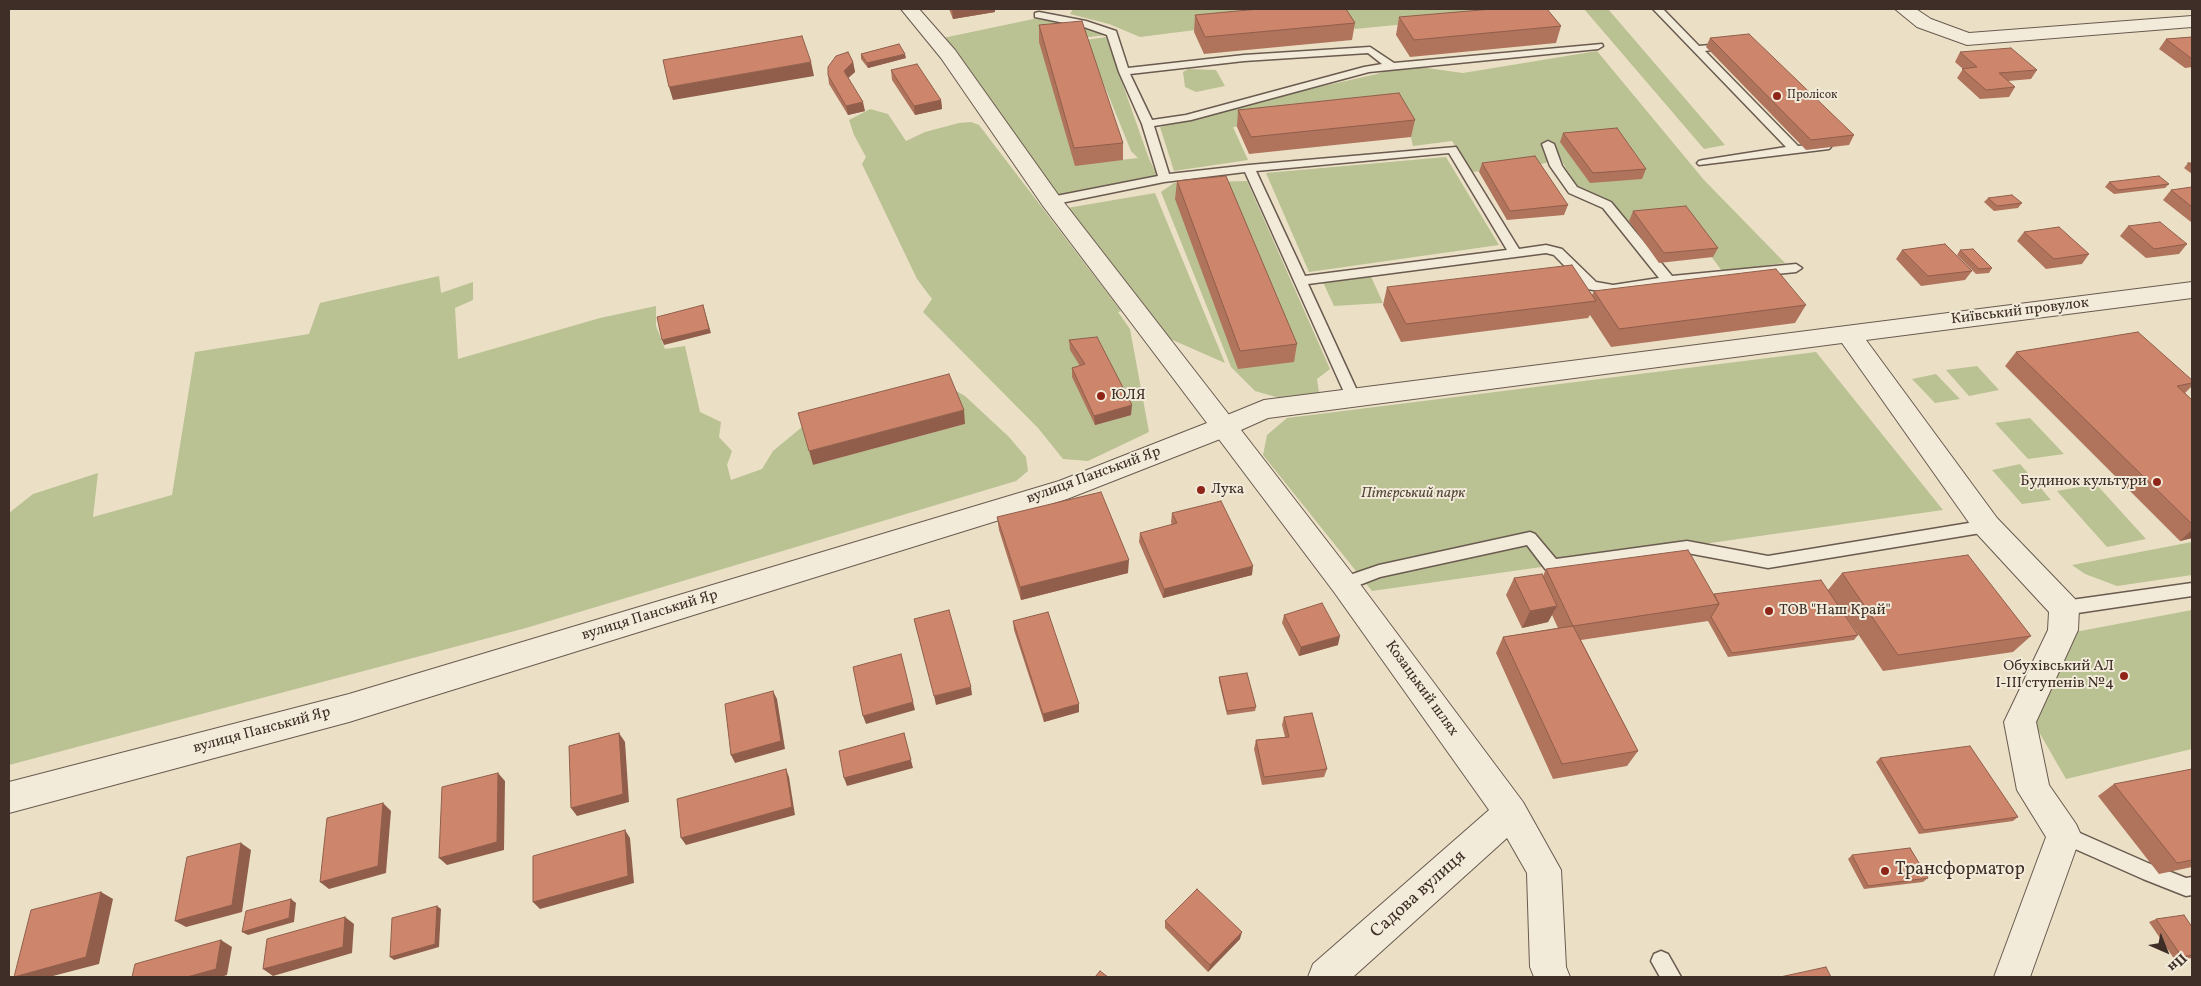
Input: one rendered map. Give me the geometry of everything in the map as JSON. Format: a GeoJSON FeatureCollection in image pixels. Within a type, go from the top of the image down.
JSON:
{"type":"FeatureCollection","features":[{"type":"Feature","properties":{"kind":"street"},"geometry":{"type":"LineString","coordinates":[[910,9],[948,54],[1050,201],[1224,428]]}},
{"type":"Feature","properties":{"kind":"street"},"geometry":{"type":"LineString","coordinates":[[1904,9],[1924,23],[1967,39],[2192,22]]}},
{"type":"Feature","properties":{"kind":"street","name":"Київський провулок"},"geometry":{"type":"LineString","coordinates":[[1353,397],[2192,290]]}},
{"type":"Feature","properties":{"kind":"street"},"geometry":{"type":"LineString","coordinates":[[1848,334],[1987,526],[2064,608],[2063,630],[2020,722],[2034,790],[2064,835],[2012,977]]}},
{"type":"Feature","properties":{"kind":"street","name":"вулиця Панський Яр"},"geometry":{"type":"LineString","coordinates":[[9,798],[339,711],[1067,489],[1224,428],[1264,409],[1353,397]]}},
{"type":"Feature","properties":{"kind":"street","name":"Козацький шлях"},"geometry":{"type":"LineString","coordinates":[[1224,428],[1344,584],[1511,813],[1544,870],[1548,967],[1552,977]]}},
{"type":"Feature","properties":{"kind":"street","name":"Садова вулиця"},"geometry":{"type":"LineString","coordinates":[[1326,977],[1511,813]]}},
{"type":"Feature","properties":{"kind":"lane"},"geometry":{"type":"LineString","coordinates":[[1658,9],[1795,150]]}},
{"type":"Feature","properties":{"kind":"lane"},"geometry":{"type":"LineString","coordinates":[[1039,15],[1086,24],[1112,33],[1124,72],[1148,124],[1164,178]]}},
{"type":"Feature","properties":{"kind":"lane"},"geometry":{"type":"LineString","coordinates":[[1697,48],[1736,44]]}},
{"type":"Feature","properties":{"kind":"lane"},"geometry":{"type":"LineString","coordinates":[[1148,124],[1186,118],[1368,69],[1598,46]]}},
{"type":"Feature","properties":{"kind":"lane"},"geometry":{"type":"LineString","coordinates":[[1124,72],[1244,58],[1370,50],[1391,66]]}},
{"type":"Feature","properties":{"kind":"lane"},"geometry":{"type":"LineString","coordinates":[[1548,144],[1556,166],[1573,190],[1608,205],[1669,281]]}},
{"type":"Feature","properties":{"kind":"lane"},"geometry":{"type":"LineString","coordinates":[[1702,164],[1770,152],[1840,146]]}},
{"type":"Feature","properties":{"kind":"lane"},"geometry":{"type":"LineString","coordinates":[[1050,201],[1164,178],[1452,149],[1515,253]]}},
{"type":"Feature","properties":{"kind":"lane"},"geometry":{"type":"LineString","coordinates":[[1249,168],[1353,397]]}},
{"type":"Feature","properties":{"kind":"lane"},"geometry":{"type":"LineString","coordinates":[[1300,281],[1546,249],[1558,252],[1592,286],[1614,289],[1669,281],[1796,268]]}},
{"type":"Feature","properties":{"kind":"lane"},"geometry":{"type":"LineString","coordinates":[[1344,584],[1379,571],[1530,538],[1552,566],[1687,547],[1768,562],[1987,526]]}},
{"type":"Feature","properties":{"kind":"lane"},"geometry":{"type":"LineString","coordinates":[[2064,608],[2192,589]]}},
{"type":"Feature","properties":{"kind":"lane"},"geometry":{"type":"LineString","coordinates":[[2064,835],[2143,870],[2186,887],[2192,886]]}},
{"type":"Feature","properties":{"kind":"green space"},"geometry":{"type":"Polygon","coordinates":[[[1073,9],[1546,10],[1355,29],[1345,11],[1140,37],[1109,24],[1070,14],[1073,9]]]}},
{"type":"Feature","properties":{"kind":"green space"},"geometry":{"type":"Polygon","coordinates":[[[1584,9],[1608,9],[1725,145],[1704,149],[1584,9]]]}},
{"type":"Feature","properties":{"kind":"green space"},"geometry":{"type":"Polygon","coordinates":[[[1038,18],[1081,26],[1105,35],[1082,38],[1075,165],[1138,158],[1131,151],[1086,40],[1106,37],[1148,156],[1157,176],[1057,196],[943,38],[1038,18]]]}},
{"type":"Feature","properties":{"kind":"green space"},"geometry":{"type":"Polygon","coordinates":[[[1597,51],[1704,180],[1785,263],[1722,271],[1681,216],[1629,221],[1606,202],[1577,188],[1554,147],[1554,161],[1532,166],[1472,172],[1452,141],[1413,146],[1411,137],[1395,111],[1233,127],[1248,160],[1174,171],[1160,127],[1292,93],[1377,74],[1405,65],[1463,73],[1597,51]]]}},
{"type":"Feature","properties":{"kind":"green space"},"geometry":{"type":"Polygon","coordinates":[[[1188,69],[1216,70],[1225,86],[1196,92],[1185,87],[1183,72],[1188,69]]]}},
{"type":"Feature","properties":{"kind":"green space"},"geometry":{"type":"Polygon","coordinates":[[[870,109],[888,114],[906,141],[925,132],[959,123],[971,122],[979,125],[1121,311],[1118,312],[1130,329],[1149,432],[1088,461],[1063,459],[1038,428],[923,312],[932,299],[917,279],[862,164],[866,157],[854,135],[849,120],[870,109]]]}},
{"type":"Feature","properties":{"kind":"green space"},"geometry":{"type":"Polygon","coordinates":[[[1446,157],[1499,245],[1309,272],[1266,173],[1446,157]]]}},
{"type":"Feature","properties":{"kind":"green space"},"geometry":{"type":"Polygon","coordinates":[[[1247,181],[1330,369],[1317,379],[1319,393],[1283,399],[1255,391],[1231,367],[1161,192],[1174,183],[1247,181]]]}},
{"type":"Feature","properties":{"kind":"green space"},"geometry":{"type":"Polygon","coordinates":[[[1155,193],[1225,363],[1168,338],[1067,208],[1155,193]]]}},
{"type":"Feature","properties":{"kind":"green space"},"geometry":{"type":"Polygon","coordinates":[[[1369,272],[1383,303],[1334,306],[1321,278],[1369,272]]]}},
{"type":"Feature","properties":{"kind":"green space"},"geometry":{"type":"Polygon","coordinates":[[[439,276],[441,293],[473,282],[473,300],[455,308],[458,359],[600,318],[656,306],[656,326],[665,349],[685,346],[700,412],[721,422],[719,437],[732,451],[727,465],[731,480],[762,469],[773,451],[802,427],[813,465],[965,424],[951,388],[965,396],[1009,437],[1026,457],[1028,471],[1016,481],[526,628],[9,765],[9,513],[33,494],[98,473],[93,517],[172,495],[195,352],[309,334],[320,303],[439,276]]]}},
{"type":"Feature","properties":{"kind":"green space","name":"Пітєрський парк"},"geometry":{"type":"Polygon","coordinates":[[[1816,352],[1943,510],[1372,591],[1263,455],[1267,435],[1287,418],[1816,352]]]}},
{"type":"Feature","properties":{"kind":"green space"},"geometry":{"type":"Polygon","coordinates":[[[1977,366],[1999,390],[1969,396],[1946,370],[1977,366]]]}},
{"type":"Feature","properties":{"kind":"green space"},"geometry":{"type":"Polygon","coordinates":[[[1936,374],[1960,399],[1935,403],[1912,379],[1936,374]]]}},
{"type":"Feature","properties":{"kind":"green space"},"geometry":{"type":"Polygon","coordinates":[[[2030,418],[2064,454],[2028,459],[1995,423],[2030,418]]]}},
{"type":"Feature","properties":{"kind":"green space"},"geometry":{"type":"Polygon","coordinates":[[[2020,464],[2051,500],[2022,504],[1992,470],[2020,464]]]}},
{"type":"Feature","properties":{"kind":"green space"},"geometry":{"type":"Polygon","coordinates":[[[2096,484],[2146,539],[2107,547],[2057,491],[2096,484]]]}},
{"type":"Feature","properties":{"kind":"green space"},"geometry":{"type":"Polygon","coordinates":[[[2192,542],[2192,575],[2117,586],[2085,574],[2072,565],[2192,542]]]}},
{"type":"Feature","properties":{"kind":"green space"},"geometry":{"type":"Polygon","coordinates":[[[2192,610],[2192,749],[2066,779],[2035,725],[2075,632],[2192,610]]]}},
{"type":"Feature","properties":{"kind":"building"},"geometry":{"type":"Polygon","coordinates":[[[1259,9],[1346,9],[1355,23],[1205,37],[1195,15],[1259,9]]]}},
{"type":"Feature","properties":{"kind":"building"},"geometry":{"type":"Polygon","coordinates":[[[1493,9],[1547,9],[1561,26],[1414,40],[1399,17],[1493,9]]]}},
{"type":"Feature","properties":{"kind":"building"},"geometry":{"type":"Polygon","coordinates":[[[1082,21],[1123,143],[1074,148],[1039,25],[1082,21]]]}},
{"type":"Feature","properties":{"kind":"building","name":"Пролісок"},"geometry":{"type":"Polygon","coordinates":[[[1749,34],[1854,135],[1811,140],[1710,38],[1749,34]]]}},
{"type":"Feature","properties":{"kind":"building"},"geometry":{"type":"Polygon","coordinates":[[[802,36],[811,62],[669,87],[663,60],[802,36]]]}},
{"type":"Feature","properties":{"kind":"building"},"geometry":{"type":"Polygon","coordinates":[[[2192,37],[2192,59],[2166,39],[2192,37]]]}},
{"type":"Feature","properties":{"kind":"building"},"geometry":{"type":"Polygon","coordinates":[[[899,44],[905,54],[867,63],[861,54],[899,44]]]}},
{"type":"Feature","properties":{"kind":"building"},"geometry":{"type":"Polygon","coordinates":[[[2011,48],[2037,70],[1999,73],[2015,87],[1986,90],[1962,69],[1977,67],[1960,52],[2011,48]]]}},
{"type":"Feature","properties":{"kind":"building"},"geometry":{"type":"Polygon","coordinates":[[[848,52],[853,62],[844,71],[863,102],[846,106],[828,75],[828,67],[836,56],[848,52]]]}},
{"type":"Feature","properties":{"kind":"building"},"geometry":{"type":"Polygon","coordinates":[[[917,64],[941,100],[914,106],[891,70],[917,64]]]}},
{"type":"Feature","properties":{"kind":"building"},"geometry":{"type":"Polygon","coordinates":[[[1399,93],[1415,120],[1251,137],[1238,110],[1399,93]]]}},
{"type":"Feature","properties":{"kind":"building"},"geometry":{"type":"Polygon","coordinates":[[[1617,128],[1646,169],[1593,173],[1563,133],[1617,128]]]}},
{"type":"Feature","properties":{"kind":"building"},"geometry":{"type":"Polygon","coordinates":[[[1535,156],[1568,205],[1510,211],[1482,163],[1535,156]]]}},
{"type":"Feature","properties":{"kind":"building"},"geometry":{"type":"Polygon","coordinates":[[[1226,176],[1297,344],[1240,351],[1177,181],[1226,176]]]}},
{"type":"Feature","properties":{"kind":"building"},"geometry":{"type":"Polygon","coordinates":[[[2159,176],[2169,184],[2118,190],[2109,182],[2159,176]]]}},
{"type":"Feature","properties":{"kind":"building"},"geometry":{"type":"Polygon","coordinates":[[[2192,187],[2192,207],[2171,190],[2192,187]]]}},
{"type":"Feature","properties":{"kind":"building"},"geometry":{"type":"Polygon","coordinates":[[[2012,195],[2022,203],[1997,206],[1988,198],[2012,195]]]}},
{"type":"Feature","properties":{"kind":"building"},"geometry":{"type":"Polygon","coordinates":[[[1686,206],[1718,248],[1664,253],[1633,211],[1686,206]]]}},
{"type":"Feature","properties":{"kind":"building"},"geometry":{"type":"Polygon","coordinates":[[[2160,222],[2187,244],[2154,249],[2128,226],[2160,222]]]}},
{"type":"Feature","properties":{"kind":"building"},"geometry":{"type":"Polygon","coordinates":[[[2059,227],[2089,254],[2054,259],[2024,232],[2059,227]]]}},
{"type":"Feature","properties":{"kind":"building"},"geometry":{"type":"Polygon","coordinates":[[[1945,244],[1972,271],[1928,276],[1902,250],[1945,244]]]}},
{"type":"Feature","properties":{"kind":"building"},"geometry":{"type":"Polygon","coordinates":[[[1973,249],[1992,268],[1979,269],[1960,250],[1973,249]]]}},
{"type":"Feature","properties":{"kind":"building"},"geometry":{"type":"Polygon","coordinates":[[[1572,265],[1596,301],[1406,324],[1387,287],[1572,265]]]}},
{"type":"Feature","properties":{"kind":"building"},"geometry":{"type":"Polygon","coordinates":[[[1776,269],[1806,305],[1619,329],[1594,291],[1776,269]]]}},
{"type":"Feature","properties":{"kind":"building"},"geometry":{"type":"Polygon","coordinates":[[[703,305],[709,329],[662,340],[657,317],[703,305]]]}},
{"type":"Feature","properties":{"kind":"building","name":"Будинок культури"},"geometry":{"type":"Polygon","coordinates":[[[2138,332],[2192,380],[2192,383],[2177,386],[2192,400],[2192,524],[2016,352],[2138,332]]]}},
{"type":"Feature","properties":{"kind":"building","name":"ЮЛЯ"},"geometry":{"type":"Polygon","coordinates":[[[1097,337],[1132,405],[1094,416],[1072,368],[1085,364],[1069,340],[1097,337]]]}},
{"type":"Feature","properties":{"kind":"building"},"geometry":{"type":"Polygon","coordinates":[[[949,374],[964,410],[809,451],[798,413],[949,374]]]}},
{"type":"Feature","properties":{"kind":"building"},"geometry":{"type":"Polygon","coordinates":[[[1101,492],[1129,560],[1020,587],[997,517],[1101,492]]]}},
{"type":"Feature","properties":{"kind":"building"},"geometry":{"type":"Polygon","coordinates":[[[1221,501],[1253,566],[1164,589],[1140,533],[1177,523],[1172,513],[1221,501]]]}},
{"type":"Feature","properties":{"kind":"building"},"geometry":{"type":"Polygon","coordinates":[[[1688,550],[1719,604],[1573,626],[1546,569],[1688,550]]]}},
{"type":"Feature","properties":{"kind":"building"},"geometry":{"type":"Polygon","coordinates":[[[1968,555],[2031,636],[1898,655],[1842,573],[1968,555]]]}},
{"type":"Feature","properties":{"kind":"building"},"geometry":{"type":"Polygon","coordinates":[[[1542,574],[1557,606],[1530,611],[1514,578],[1542,574]]]}},
{"type":"Feature","properties":{"kind":"building","name":"ТОВ \"Наш Край\""},"geometry":{"type":"Polygon","coordinates":[[[1821,580],[1858,635],[1732,653],[1711,617],[1719,604],[1714,594],[1821,580]]]}},
{"type":"Feature","properties":{"kind":"building"},"geometry":{"type":"Polygon","coordinates":[[[1322,603],[1340,636],[1301,647],[1284,615],[1322,603]]]}},
{"type":"Feature","properties":{"kind":"building"},"geometry":{"type":"Polygon","coordinates":[[[949,610],[971,687],[934,696],[914,619],[949,610]]]}},
{"type":"Feature","properties":{"kind":"building"},"geometry":{"type":"Polygon","coordinates":[[[1048,612],[1079,704],[1043,714],[1013,621],[1048,612]]]}},
{"type":"Feature","properties":{"kind":"building"},"geometry":{"type":"Polygon","coordinates":[[[1573,626],[1638,751],[1562,764],[1503,637],[1573,626]]]}},
{"type":"Feature","properties":{"kind":"building"},"geometry":{"type":"Polygon","coordinates":[[[901,654],[913,702],[863,716],[853,667],[901,654]]]}},
{"type":"Feature","properties":{"kind":"building"},"geometry":{"type":"Polygon","coordinates":[[[1247,673],[1256,707],[1227,711],[1219,677],[1247,673]]]}},
{"type":"Feature","properties":{"kind":"building"},"geometry":{"type":"Polygon","coordinates":[[[773,691],[781,741],[731,755],[725,704],[773,691]]]}},
{"type":"Feature","properties":{"kind":"building"},"geometry":{"type":"Polygon","coordinates":[[[1312,713],[1327,769],[1264,777],[1256,740],[1289,737],[1284,717],[1312,713]]]}},
{"type":"Feature","properties":{"kind":"building"},"geometry":{"type":"Polygon","coordinates":[[[619,733],[623,794],[571,808],[569,746],[619,733]]]}},
{"type":"Feature","properties":{"kind":"building"},"geometry":{"type":"Polygon","coordinates":[[[904,733],[911,760],[844,778],[839,751],[904,733]]]}},
{"type":"Feature","properties":{"kind":"building"},"geometry":{"type":"Polygon","coordinates":[[[1970,746],[2018,817],[1924,830],[1880,758],[1970,746]]]}},
{"type":"Feature","properties":{"kind":"building"},"geometry":{"type":"Polygon","coordinates":[[[786,769],[792,807],[681,838],[677,799],[786,769]]]}},
{"type":"Feature","properties":{"kind":"building"},"geometry":{"type":"Polygon","coordinates":[[[2192,769],[2192,860],[2177,863],[2114,784],[2192,769]]]}},
{"type":"Feature","properties":{"kind":"building"},"geometry":{"type":"Polygon","coordinates":[[[498,773],[497,842],[439,858],[442,787],[498,773]]]}},
{"type":"Feature","properties":{"kind":"building"},"geometry":{"type":"Polygon","coordinates":[[[383,803],[378,866],[320,882],[327,818],[383,803]]]}},
{"type":"Feature","properties":{"kind":"building"},"geometry":{"type":"Polygon","coordinates":[[[625,830],[628,876],[533,902],[533,856],[625,830]]]}},
{"type":"Feature","properties":{"kind":"building"},"geometry":{"type":"Polygon","coordinates":[[[241,843],[232,905],[175,921],[187,857],[241,843]]]}},
{"type":"Feature","properties":{"kind":"building","name":"Трансформатор"},"geometry":{"type":"Polygon","coordinates":[[[1910,848],[1928,878],[1868,886],[1852,855],[1910,848]]]}},
{"type":"Feature","properties":{"kind":"building"},"geometry":{"type":"Polygon","coordinates":[[[1197,889],[1242,932],[1210,965],[1165,921],[1197,889]]]}},
{"type":"Feature","properties":{"kind":"building"},"geometry":{"type":"Polygon","coordinates":[[[101,892],[86,957],[14,977],[31,910],[101,892]]]}},
{"type":"Feature","properties":{"kind":"building"},"geometry":{"type":"Polygon","coordinates":[[[291,899],[289,918],[242,932],[246,911],[291,899]]]}},
{"type":"Feature","properties":{"kind":"building"},"geometry":{"type":"Polygon","coordinates":[[[437,906],[435,944],[390,957],[392,918],[437,906]]]}},
{"type":"Feature","properties":{"kind":"building"},"geometry":{"type":"Polygon","coordinates":[[[2184,915],[2192,927],[2192,955],[2182,957],[2156,919],[2184,915]]]}},
{"type":"Feature","properties":{"kind":"building"},"geometry":{"type":"Polygon","coordinates":[[[345,917],[343,947],[263,969],[267,939],[345,917]]]}},
{"type":"Feature","properties":{"kind":"building"},"geometry":{"type":"Polygon","coordinates":[[[221,940],[216,969],[187,977],[132,977],[135,964],[221,940]]]}},
{"type":"Feature","properties":{"kind":"building"},"geometry":{"type":"Polygon","coordinates":[[[1826,967],[1831,977],[1780,977],[1826,967]]]}},
{"type":"Feature","properties":{"kind":"building"},"geometry":{"type":"Polygon","coordinates":[[[1100,971],[1108,977],[1095,977],[1100,971]]]}},
{"type":"Feature","properties":{"kind":"place","name":"Пролісок"},"geometry":{"type":"Point","coordinates":[1777,96]}},
{"type":"Feature","properties":{"kind":"place","name":"ЮЛЯ"},"geometry":{"type":"Point","coordinates":[1101,396]}},
{"type":"Feature","properties":{"kind":"place","name":"Будинок культури"},"geometry":{"type":"Point","coordinates":[2157,482]}},
{"type":"Feature","properties":{"kind":"place","name":"Лука"},"geometry":{"type":"Point","coordinates":[1201,490]}},
{"type":"Feature","properties":{"kind":"place","name":"ТОВ \"Наш Край\""},"geometry":{"type":"Point","coordinates":[1769,611]}},
{"type":"Feature","properties":{"kind":"place","name":"Обухівський АЛ І-ІІІ ступенів №4"},"geometry":{"type":"Point","coordinates":[2124,676]}},
{"type":"Feature","properties":{"kind":"place","name":"Трансформатор"},"geometry":{"type":"Point","coordinates":[1885,871]}}]}
